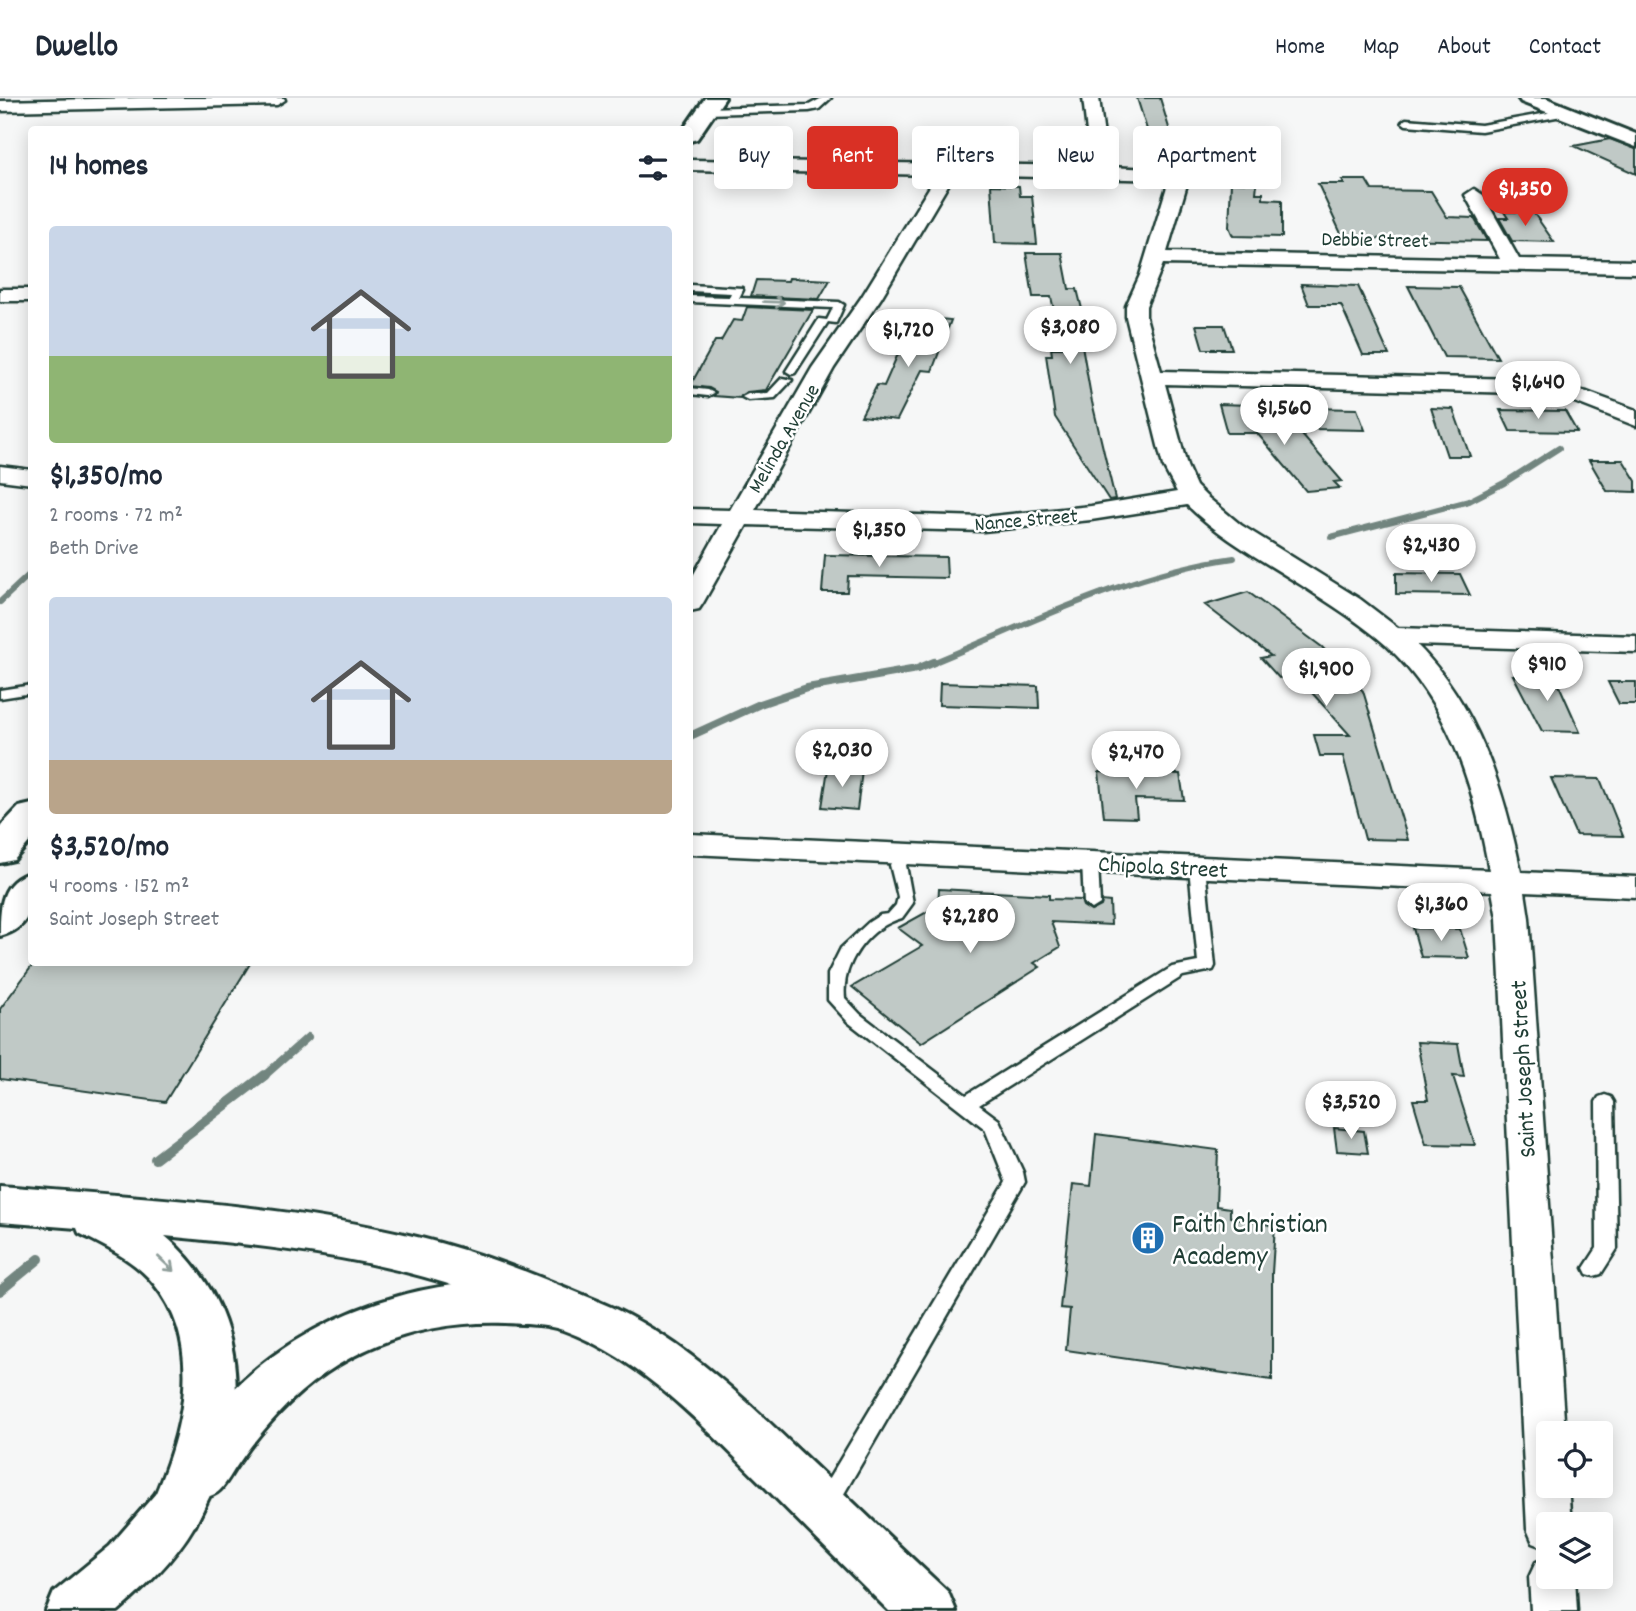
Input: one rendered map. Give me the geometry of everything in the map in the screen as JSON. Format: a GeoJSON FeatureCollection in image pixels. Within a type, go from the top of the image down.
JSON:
{"type":"FeatureCollection","features":[{"type":"Feature","properties":{"kind":"main road"},"geometry":{"type":"LineString","coordinates":[[1528,98],[1635,140]]}},
{"type":"Feature","properties":{"kind":"main road"},"geometry":{"type":"LineString","coordinates":[[693,131],[711,104]]}},
{"type":"Feature","properties":{"kind":"main road"},"geometry":{"type":"LineString","coordinates":[[0,851],[28,820]]}},
{"type":"Feature","properties":{"kind":"main road"},"geometry":{"type":"LineString","coordinates":[[0,923],[28,889]]}},
{"type":"Feature","properties":{"kind":"main road"},"geometry":{"type":"LineString","coordinates":[[0,1204],[264,1230],[396,1251],[468,1271],[580,1315],[662,1363],[712,1401],[928,1611]]}},
{"type":"Feature","properties":{"kind":"main road"},"geometry":{"type":"LineString","coordinates":[[64,1210],[122,1231],[150,1249],[180,1277],[199,1313],[210,1364],[208,1403],[196,1464],[176,1509]]}},
{"type":"Feature","properties":{"kind":"main road"},"geometry":{"type":"LineString","coordinates":[[75,1611],[140,1554],[236,1425],[263,1395],[304,1360],[346,1335],[393,1316],[455,1303],[527,1304],[580,1315]]}},
{"type":"Feature","properties":{"kind":"street"},"geometry":{"type":"LineString","coordinates":[[1091,98],[1094,126]]}},
{"type":"Feature","properties":{"kind":"street"},"geometry":{"type":"LineString","coordinates":[[0,106],[276,100]]}},
{"type":"Feature","properties":{"kind":"street"},"geometry":{"type":"LineString","coordinates":[[693,165],[912,168]]}},
{"type":"Feature","properties":{"kind":"street","name":"Saint Joseph Street"},"geometry":{"type":"LineString","coordinates":[[1119,172],[1175,175],[1180,181],[1136,306],[1151,377],[1175,466],[1186,489],[1216,517],[1346,603],[1389,636],[1428,674],[1454,711],[1471,749],[1495,822],[1513,918],[1548,1512]]}},
{"type":"Feature","properties":{"kind":"street","name":"Melinda Avenue"},"geometry":{"type":"LineString","coordinates":[[693,598],[823,368],[871,298],[937,189]]}},
{"type":"Feature","properties":{"kind":"street"},"geometry":{"type":"LineString","coordinates":[[1474,195],[1513,265]]}},
{"type":"Feature","properties":{"kind":"street","name":"Debbie Street"},"geometry":{"type":"LineString","coordinates":[[1155,258],[1636,267]]}},
{"type":"Feature","properties":{"kind":"street"},"geometry":{"type":"LineString","coordinates":[[0,295],[28,295]]}},
{"type":"Feature","properties":{"kind":"street"},"geometry":{"type":"LineString","coordinates":[[1151,377],[1520,386],[1554,389],[1585,397],[1636,419]]}},
{"type":"Feature","properties":{"kind":"street"},"geometry":{"type":"LineString","coordinates":[[0,473],[28,476]]}},
{"type":"Feature","properties":{"kind":"street","name":"Nance Street"},"geometry":{"type":"LineString","coordinates":[[693,516],[983,524],[1091,513],[1194,497]]}},
{"type":"Feature","properties":{"kind":"street"},"geometry":{"type":"LineString","coordinates":[[1389,636],[1636,644]]}},
{"type":"Feature","properties":{"kind":"street","name":"Chipola Street"},"geometry":{"type":"LineString","coordinates":[[693,844],[1636,887]]}},
{"type":"Feature","properties":{"kind":"street"},"geometry":{"type":"LineString","coordinates":[[1553,1589],[1554,1611]]}},
{"type":"Feature","properties":{"kind":"lane"},"geometry":{"type":"LineString","coordinates":[[711,104],[816,107],[827,98]]}},
{"type":"Feature","properties":{"kind":"lane"},"geometry":{"type":"LineString","coordinates":[[1406,122],[1481,128],[1564,113]]}},
{"type":"Feature","properties":{"kind":"lane"},"geometry":{"type":"LineString","coordinates":[[693,288],[738,290],[733,301]]}},
{"type":"Feature","properties":{"kind":"lane"},"geometry":{"type":"LineString","coordinates":[[693,299],[839,304],[771,396],[748,397]]}},
{"type":"Feature","properties":{"kind":"lane"},"geometry":{"type":"LineString","coordinates":[[693,391],[708,393]]}},
{"type":"Feature","properties":{"kind":"lane"},"geometry":{"type":"LineString","coordinates":[[0,694],[28,690]]}},
{"type":"Feature","properties":{"kind":"lane"},"geometry":{"type":"LineString","coordinates":[[823,1509],[1016,1182],[992,1125],[854,1018],[837,1000],[836,979],[845,953],[862,934],[905,907],[907,901],[898,865],[901,859],[911,854]]}},
{"type":"Feature","properties":{"kind":"lane"},"geometry":{"type":"LineString","coordinates":[[1090,862],[1092,904]]}},
{"type":"Feature","properties":{"kind":"lane"},"geometry":{"type":"LineString","coordinates":[[966,1104],[1178,971],[1207,965],[1197,867]]}},
{"type":"Feature","properties":{"kind":"lane"},"geometry":{"type":"LineString","coordinates":[[1594,1268],[1607,1249],[1605,1102]]}},
{"type":"Feature","properties":{"kind":"building"},"geometry":{"type":"Polygon","coordinates":[[[1137,98],[1160,98],[1168,126],[1146,126],[1137,98]]]}},
{"type":"Feature","properties":{"kind":"building"},"geometry":{"type":"Polygon","coordinates":[[[1610,139],[1636,149],[1636,174],[1574,146],[1610,139]]]}},
{"type":"Feature","properties":{"kind":"building"},"geometry":{"type":"Polygon","coordinates":[[[1342,180],[1366,180],[1372,190],[1431,191],[1447,217],[1474,218],[1487,241],[1343,238],[1318,184],[1344,184],[1342,180]]]}},
{"type":"Feature","properties":{"kind":"building"},"geometry":{"type":"Polygon","coordinates":[[[1019,186],[1020,196],[1032,196],[1037,244],[995,243],[991,189],[1019,189],[1019,186]]]}},
{"type":"Feature","properties":{"kind":"building"},"geometry":{"type":"Polygon","coordinates":[[[1231,189],[1256,189],[1256,193],[1263,193],[1263,199],[1282,200],[1282,237],[1233,236],[1229,227],[1231,189]]]}},
{"type":"Feature","properties":{"kind":"building"},"geometry":{"type":"Polygon","coordinates":[[[1504,212],[1533,212],[1554,242],[1512,241],[1499,218],[1508,218],[1504,212]]]}},
{"type":"Feature","properties":{"kind":"building"},"geometry":{"type":"Polygon","coordinates":[[[1026,253],[1062,253],[1069,289],[1077,289],[1084,317],[1077,317],[1092,402],[1115,499],[1109,500],[1055,417],[1046,355],[1052,355],[1051,348],[1063,348],[1051,297],[1033,297],[1026,253]]]}},
{"type":"Feature","properties":{"kind":"building"},"geometry":{"type":"Polygon","coordinates":[[[789,278],[830,280],[819,299],[751,296],[756,280],[788,281],[789,278]]]}},
{"type":"Feature","properties":{"kind":"building"},"geometry":{"type":"Polygon","coordinates":[[[1301,284],[1358,286],[1389,355],[1363,355],[1341,305],[1309,305],[1301,284]]]}},
{"type":"Feature","properties":{"kind":"building"},"geometry":{"type":"Polygon","coordinates":[[[1408,286],[1459,287],[1498,358],[1444,357],[1408,286]]]}},
{"type":"Feature","properties":{"kind":"building"},"geometry":{"type":"Polygon","coordinates":[[[747,307],[813,310],[766,390],[747,392],[740,398],[714,396],[716,392],[709,388],[693,386],[693,381],[715,341],[721,341],[733,320],[742,321],[747,307]]]}},
{"type":"Feature","properties":{"kind":"building"},"geometry":{"type":"Polygon","coordinates":[[[919,317],[951,320],[932,371],[922,370],[897,420],[861,416],[877,385],[884,386],[901,347],[905,347],[919,317]]]}},
{"type":"Feature","properties":{"kind":"building"},"geometry":{"type":"Polygon","coordinates":[[[1196,325],[1224,325],[1232,349],[1203,349],[1196,325]]]}},
{"type":"Feature","properties":{"kind":"building"},"geometry":{"type":"Polygon","coordinates":[[[1219,404],[1250,405],[1255,420],[1290,421],[1342,481],[1334,482],[1340,488],[1306,491],[1257,433],[1227,433],[1219,404]]]}},
{"type":"Feature","properties":{"kind":"building"},"geometry":{"type":"Polygon","coordinates":[[[1308,408],[1357,409],[1365,430],[1315,429],[1308,408]]]}},
{"type":"Feature","properties":{"kind":"building"},"geometry":{"type":"Polygon","coordinates":[[[1431,408],[1453,409],[1470,456],[1447,456],[1431,408]]]}},
{"type":"Feature","properties":{"kind":"building"},"geometry":{"type":"Polygon","coordinates":[[[1500,410],[1565,411],[1577,432],[1510,431],[1500,410]]]}},
{"type":"Feature","properties":{"kind":"building"},"geometry":{"type":"Polygon","coordinates":[[[1589,460],[1623,460],[1636,481],[1636,492],[1607,491],[1589,460]]]}},
{"type":"Feature","properties":{"kind":"building"},"geometry":{"type":"Polygon","coordinates":[[[825,555],[946,557],[947,578],[848,576],[847,592],[822,592],[825,555]]]}},
{"type":"Feature","properties":{"kind":"building"},"geometry":{"type":"Polygon","coordinates":[[[1396,573],[1460,574],[1470,595],[1396,594],[1396,573]]]}},
{"type":"Feature","properties":{"kind":"building"},"geometry":{"type":"Polygon","coordinates":[[[1248,592],[1322,647],[1363,691],[1408,840],[1365,839],[1343,756],[1320,756],[1314,735],[1350,735],[1296,675],[1279,678],[1261,658],[1271,656],[1205,605],[1248,592]]]}},
{"type":"Feature","properties":{"kind":"building"},"geometry":{"type":"Polygon","coordinates":[[[1513,675],[1555,676],[1580,732],[1542,731],[1513,675]]]}},
{"type":"Feature","properties":{"kind":"building"},"geometry":{"type":"Polygon","coordinates":[[[1608,682],[1636,682],[1636,704],[1619,704],[1608,682]]]}},
{"type":"Feature","properties":{"kind":"building"},"geometry":{"type":"Polygon","coordinates":[[[940,683],[1038,686],[1039,708],[939,705],[940,683]]]}},
{"type":"Feature","properties":{"kind":"building"},"geometry":{"type":"Polygon","coordinates":[[[828,769],[862,771],[857,810],[822,807],[828,769]]]}},
{"type":"Feature","properties":{"kind":"building"},"geometry":{"type":"Polygon","coordinates":[[[1099,772],[1180,774],[1184,800],[1135,799],[1137,818],[1104,817],[1099,772]]]}},
{"type":"Feature","properties":{"kind":"building"},"geometry":{"type":"Polygon","coordinates":[[[1551,778],[1600,779],[1623,836],[1576,835],[1551,778]]]}},
{"type":"Feature","properties":{"kind":"building"},"geometry":{"type":"Polygon","coordinates":[[[939,889],[1049,895],[1049,899],[1081,900],[1083,906],[1091,911],[1101,906],[1102,901],[1110,902],[1111,925],[1051,922],[1060,947],[1034,963],[1040,967],[921,1043],[852,987],[922,946],[898,928],[938,906],[939,889]]]}},
{"type":"Feature","properties":{"kind":"building"},"geometry":{"type":"Polygon","coordinates":[[[1413,928],[1460,929],[1469,958],[1421,957],[1413,928]]]}},
{"type":"Feature","properties":{"kind":"building"},"geometry":{"type":"Polygon","coordinates":[[[32,966],[249,966],[165,1102],[0,1079],[0,1009],[32,966]]]}},
{"type":"Feature","properties":{"kind":"building"},"geometry":{"type":"Polygon","coordinates":[[[1417,1042],[1458,1044],[1464,1077],[1453,1076],[1475,1145],[1426,1144],[1413,1100],[1428,1100],[1417,1042]]]}},
{"type":"Feature","properties":{"kind":"building"},"geometry":{"type":"Polygon","coordinates":[[[1334,1128],[1364,1131],[1368,1153],[1337,1151],[1334,1128]]]}},
{"type":"Feature","properties":{"kind":"building","name":"Faith Christian Academy"},"geometry":{"type":"Polygon","coordinates":[[[1096,1134],[1218,1150],[1216,1206],[1230,1208],[1230,1217],[1275,1226],[1272,1380],[1066,1350],[1070,1309],[1060,1308],[1073,1184],[1091,1186],[1096,1134]]]}},
{"type":"Feature","properties":{"kind":"waterway"},"geometry":{"type":"LineString","coordinates":[[1331,537],[1469,501],[1504,483],[1559,448]]}},
{"type":"Feature","properties":{"kind":"waterway"},"geometry":{"type":"LineString","coordinates":[[930,664],[1117,588],[1156,575],[1234,558]]}},
{"type":"Feature","properties":{"kind":"waterway"},"geometry":{"type":"LineString","coordinates":[[0,602],[28,576]]}},
{"type":"Feature","properties":{"kind":"waterway"},"geometry":{"type":"LineString","coordinates":[[693,735],[760,704],[807,688],[917,669],[934,662]]}},
{"type":"Feature","properties":{"kind":"waterway"},"geometry":{"type":"LineString","coordinates":[[263,1077],[308,1037]]}},
{"type":"Feature","properties":{"kind":"waterway"},"geometry":{"type":"LineString","coordinates":[[155,1159],[265,1075]]}},
{"type":"Feature","properties":{"kind":"waterway"},"geometry":{"type":"LineString","coordinates":[[0,1291],[39,1259]]}},
{"type":"Feature","properties":{"kind":"place","name":"Faith Christian Academy"},"geometry":{"type":"Point","coordinates":[1148,1238]}}]}
